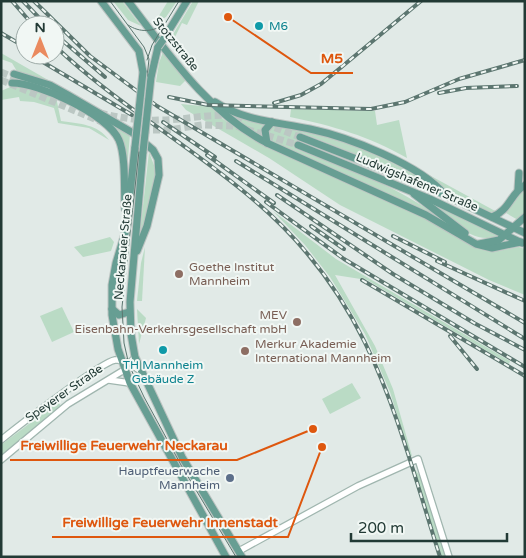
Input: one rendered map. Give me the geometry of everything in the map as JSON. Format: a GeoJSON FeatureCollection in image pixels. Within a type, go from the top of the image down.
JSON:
{"type":"FeatureCollection","features":[{"type":"Feature","properties":{"kind":"main road","name":"Neckarauer Straße"},"geometry":{"type":"LineString","coordinates":[[101,1],[139,51],[143,72],[126,230],[113,276],[112,309],[118,349],[117,360],[227,557]]}},
{"type":"Feature","properties":{"kind":"main road","name":"Stotzstraße"},"geometry":{"type":"LineString","coordinates":[[128,1],[173,59],[209,98]]}},
{"type":"Feature","properties":{"kind":"main road","name":"Neckarauer Straße"},"geometry":{"type":"LineString","coordinates":[[187,1],[158,47],[151,77],[136,218],[135,256],[129,312],[133,360],[182,457],[240,554]]}},
{"type":"Feature","properties":{"kind":"main road"},"geometry":{"type":"LineString","coordinates":[[14,74],[68,94],[133,133],[153,150],[159,166],[158,184],[148,226],[135,256]]}},
{"type":"Feature","properties":{"kind":"main road"},"geometry":{"type":"LineString","coordinates":[[12,83],[37,86],[61,97],[108,126],[118,139],[122,158],[125,221],[112,268],[113,276]]}},
{"type":"Feature","properties":{"kind":"main road"},"geometry":{"type":"LineString","coordinates":[[209,98],[234,113],[312,130],[379,153],[428,180],[445,195]]}},
{"type":"Feature","properties":{"kind":"main road"},"geometry":{"type":"LineString","coordinates":[[209,98],[236,124],[267,143],[426,215],[476,244],[492,248],[523,243]]}},
{"type":"Feature","properties":{"kind":"main road"},"geometry":{"type":"LineString","coordinates":[[267,143],[265,130],[272,122]]}},
{"type":"Feature","properties":{"kind":"main road","name":"Ludwigshafener Straße"},"geometry":{"type":"LineString","coordinates":[[300,137],[445,195],[525,233]]}},
{"type":"Feature","properties":{"kind":"main road","name":"Ludwigshafener Straße"},"geometry":{"type":"LineString","coordinates":[[298,145],[411,191],[523,243]]}},
{"type":"Feature","properties":{"kind":"main road"},"geometry":{"type":"LineString","coordinates":[[492,217],[503,213],[522,187],[519,173]]}},
{"type":"Feature","properties":{"kind":"main road"},"geometry":{"type":"LineString","coordinates":[[411,191],[420,200],[466,234],[485,242]]}},
{"type":"Feature","properties":{"kind":"main road"},"geometry":{"type":"LineString","coordinates":[[503,213],[506,234]]}},
{"type":"Feature","properties":{"kind":"main road"},"geometry":{"type":"LineString","coordinates":[[476,244],[496,241],[525,217]]}},
{"type":"Feature","properties":{"kind":"main road"},"geometry":{"type":"LineString","coordinates":[[112,309],[119,315],[129,312]]}},
{"type":"Feature","properties":{"kind":"main road"},"geometry":{"type":"LineString","coordinates":[[227,557],[240,554]]}},
{"type":"Feature","properties":{"kind":"street"},"geometry":{"type":"LineString","coordinates":[[117,360],[133,360]]}},
{"type":"Feature","properties":{"kind":"street","name":"Speyerer Straße"},"geometry":{"type":"LineString","coordinates":[[1,440],[31,415],[117,360]]}},
{"type":"Feature","properties":{"kind":"street","name":"Speyerer Straße"},"geometry":{"type":"LineString","coordinates":[[1,460],[68,404],[124,370],[133,360]]}},
{"type":"Feature","properties":{"kind":"street"},"geometry":{"type":"LineString","coordinates":[[109,380],[130,383]]}},
{"type":"Feature","properties":{"kind":"street"},"geometry":{"type":"LineString","coordinates":[[240,554],[358,486],[418,459],[449,557]]}},
{"type":"Feature","properties":{"kind":"green space"},"geometry":{"type":"Polygon","coordinates":[[[113,1],[122,1],[141,26],[128,20],[113,1]]]}},
{"type":"Feature","properties":{"kind":"green space"},"geometry":{"type":"Polygon","coordinates":[[[168,1],[177,1],[166,17],[154,24],[168,1]]]}},
{"type":"Feature","properties":{"kind":"green space"},"geometry":{"type":"Polygon","coordinates":[[[193,1],[199,1],[187,25],[182,23],[171,45],[169,41],[193,1]]]}},
{"type":"Feature","properties":{"kind":"green space"},"geometry":{"type":"Polygon","coordinates":[[[163,52],[186,80],[180,86],[156,82],[163,52]]]}},
{"type":"Feature","properties":{"kind":"green space"},"geometry":{"type":"Polygon","coordinates":[[[1,53],[15,61],[15,65],[22,65],[83,100],[18,73],[12,63],[1,59],[1,53]]]}},
{"type":"Feature","properties":{"kind":"green space"},"geometry":{"type":"Polygon","coordinates":[[[15,85],[21,85],[56,97],[61,121],[94,128],[109,140],[89,128],[58,123],[54,108],[34,102],[20,101],[19,97],[1,100],[1,91],[15,85]]]}},
{"type":"Feature","properties":{"kind":"green space"},"geometry":{"type":"Polygon","coordinates":[[[181,104],[212,107],[223,119],[248,136],[419,215],[483,250],[498,251],[519,247],[525,249],[525,295],[489,280],[340,205],[269,158],[186,110],[181,104]]]}},
{"type":"Feature","properties":{"kind":"green space"},"geometry":{"type":"Polygon","coordinates":[[[291,109],[375,111],[377,125],[399,120],[407,158],[393,150],[350,133],[290,117],[291,109]]]}},
{"type":"Feature","properties":{"kind":"green space"},"geometry":{"type":"Polygon","coordinates":[[[226,111],[266,123],[262,130],[263,137],[251,132],[226,111]]]}},
{"type":"Feature","properties":{"kind":"green space"},"geometry":{"type":"Polygon","coordinates":[[[242,113],[320,127],[387,152],[497,212],[492,213],[464,200],[374,148],[242,113]]]}},
{"type":"Feature","properties":{"kind":"green space"},"geometry":{"type":"Polygon","coordinates":[[[115,125],[130,134],[126,182],[123,143],[115,125]]]}},
{"type":"Feature","properties":{"kind":"green space"},"geometry":{"type":"Polygon","coordinates":[[[275,125],[317,134],[355,146],[410,172],[429,183],[302,133],[296,149],[391,188],[445,222],[273,143],[269,139],[268,129],[275,125]]]}},
{"type":"Feature","properties":{"kind":"green space"},"geometry":{"type":"Polygon","coordinates":[[[149,152],[155,168],[157,168],[142,234],[140,233],[149,152]]]}},
{"type":"Feature","properties":{"kind":"green space"},"geometry":{"type":"Polygon","coordinates":[[[523,189],[525,213],[518,220],[506,213],[523,189]]]}},
{"type":"Feature","properties":{"kind":"green space"},"geometry":{"type":"Polygon","coordinates":[[[428,201],[500,235],[490,238],[470,234],[452,222],[428,201]]]}},
{"type":"Feature","properties":{"kind":"green space"},"geometry":{"type":"Polygon","coordinates":[[[273,211],[336,259],[510,361],[509,364],[367,280],[335,275],[375,346],[393,389],[412,456],[410,457],[390,392],[365,334],[330,277],[305,245],[273,211]]]}},
{"type":"Feature","properties":{"kind":"green space"},"geometry":{"type":"Polygon","coordinates":[[[110,237],[114,242],[111,251],[83,257],[74,247],[110,237]]]}},
{"type":"Feature","properties":{"kind":"green space"},"geometry":{"type":"Polygon","coordinates":[[[145,247],[142,301],[137,301],[141,263],[145,247]]]}},
{"type":"Feature","properties":{"kind":"green space"},"geometry":{"type":"Polygon","coordinates":[[[62,307],[74,332],[52,342],[40,316],[62,307]]]}},
{"type":"Feature","properties":{"kind":"green space"},"geometry":{"type":"Polygon","coordinates":[[[137,309],[146,318],[139,344],[137,309]]]}},
{"type":"Feature","properties":{"kind":"green space"},"geometry":{"type":"Polygon","coordinates":[[[352,383],[361,398],[330,414],[322,399],[352,383]]]}},
{"type":"Feature","properties":{"kind":"green space"},"geometry":{"type":"Polygon","coordinates":[[[58,402],[61,406],[1,456],[1,445],[58,402]]]}},
{"type":"Feature","properties":{"kind":"green space"},"geometry":{"type":"Polygon","coordinates":[[[413,467],[420,476],[446,557],[442,557],[413,467]]]}},
{"type":"Feature","properties":{"kind":"tunnel"},"geometry":{"type":"LineString","coordinates":[[1,72],[28,83]]}},
{"type":"Feature","properties":{"kind":"tunnel"},"geometry":{"type":"LineString","coordinates":[[1,80],[102,122]]}},
{"type":"Feature","properties":{"kind":"tunnel"},"geometry":{"type":"LineString","coordinates":[[100,113],[146,120],[172,120],[222,115],[243,118]]}},
{"type":"Feature","properties":{"kind":"tunnel"},"geometry":{"type":"LineString","coordinates":[[265,124],[300,137]]}},
{"type":"Feature","properties":{"kind":"tunnel"},"geometry":{"type":"LineString","coordinates":[[132,130],[168,130],[202,125],[236,126],[298,145]]}},
{"type":"Feature","properties":{"kind":"tram line"},"geometry":{"type":"LineString","coordinates":[[110,1],[144,47],[149,59],[122,307],[124,343],[129,365],[144,397],[181,465],[236,557]]}},
{"type":"Feature","properties":{"kind":"tram line"},"geometry":{"type":"LineString","coordinates":[[147,60],[152,45],[179,1]]}},
{"type":"Feature","properties":{"kind":"tram line"},"geometry":{"type":"LineString","coordinates":[[128,25],[133,28],[146,30],[156,29],[165,24]]}},
{"type":"Feature","properties":{"kind":"railway"},"geometry":{"type":"LineString","coordinates":[[12,1],[24,15]]}},
{"type":"Feature","properties":{"kind":"railway"},"geometry":{"type":"LineString","coordinates":[[23,1],[36,15]]}},
{"type":"Feature","properties":{"kind":"railway"},"geometry":{"type":"LineString","coordinates":[[34,1],[90,56],[157,106],[525,323]]}},
{"type":"Feature","properties":{"kind":"railway"},"geometry":{"type":"LineString","coordinates":[[274,103],[301,95],[321,84],[421,1]]}},
{"type":"Feature","properties":{"kind":"railway"},"geometry":{"type":"LineString","coordinates":[[1,33],[15,41]]}},
{"type":"Feature","properties":{"kind":"railway"},"geometry":{"type":"LineString","coordinates":[[65,43],[105,77]]}},
{"type":"Feature","properties":{"kind":"railway"},"geometry":{"type":"LineString","coordinates":[[65,55],[103,87],[231,181],[255,201],[295,239],[327,279],[353,320],[375,364],[393,409],[440,557]]}},
{"type":"Feature","properties":{"kind":"railway"},"geometry":{"type":"LineString","coordinates":[[169,97],[208,105],[371,109],[405,102],[459,79],[525,60]]}},
{"type":"Feature","properties":{"kind":"railway"},"geometry":{"type":"LineString","coordinates":[[48,65],[132,115]]}},
{"type":"Feature","properties":{"kind":"railway"},"geometry":{"type":"LineString","coordinates":[[439,93],[466,88],[517,86]]}},
{"type":"Feature","properties":{"kind":"railway"},"geometry":{"type":"LineString","coordinates":[[163,122],[215,157]]}},
{"type":"Feature","properties":{"kind":"railway"},"geometry":{"type":"LineString","coordinates":[[207,155],[274,203]]}},
{"type":"Feature","properties":{"kind":"railway"},"geometry":{"type":"LineString","coordinates":[[236,161],[525,339]]}},
{"type":"Feature","properties":{"kind":"railway"},"geometry":{"type":"LineString","coordinates":[[277,195],[393,274],[474,323],[525,350]]}},
{"type":"Feature","properties":{"kind":"railway"},"geometry":{"type":"LineString","coordinates":[[266,202],[344,259],[525,367]]}},
{"type":"Feature","properties":{"kind":"railway"},"geometry":{"type":"LineString","coordinates":[[311,226],[344,249]]}},
{"type":"Feature","properties":{"kind":"railway"},"geometry":{"type":"LineString","coordinates":[[393,236],[445,262]]}},
{"type":"Feature","properties":{"kind":"railway"},"geometry":{"type":"LineString","coordinates":[[437,261],[525,301]]}},
{"type":"Feature","properties":{"kind":"railway"},"geometry":{"type":"LineString","coordinates":[[362,280],[525,376]]}},
{"type":"Feature","properties":{"kind":"railway"},"geometry":{"type":"LineString","coordinates":[[450,336],[477,369]]}},
{"type":"Feature","properties":{"kind":"place","name":"M5"},"geometry":{"type":"Point","coordinates":[228,17]}},
{"type":"Feature","properties":{"kind":"place","name":"M6"},"geometry":{"type":"Point","coordinates":[259,26]}},
{"type":"Feature","properties":{"kind":"place","name":"Goethe Institut Mannheim"},"geometry":{"type":"Point","coordinates":[179,274]}},
{"type":"Feature","properties":{"kind":"place","name":"MEV Eisenbahn-Verkehrsgesellschaft mbH"},"geometry":{"type":"Point","coordinates":[297,322]}},
{"type":"Feature","properties":{"kind":"place","name":"TH Mannheim Gebäude Z"},"geometry":{"type":"Point","coordinates":[163,350]}},
{"type":"Feature","properties":{"kind":"place","name":"Merkur Akademie International Mannheim"},"geometry":{"type":"Point","coordinates":[245,351]}},
{"type":"Feature","properties":{"kind":"place","name":"Freiwillige Feuerwehr Neckarau"},"geometry":{"type":"Point","coordinates":[313,429]}},
{"type":"Feature","properties":{"kind":"place","name":"Freiwillige Feuerwehr Innenstadt"},"geometry":{"type":"Point","coordinates":[322,447]}},
{"type":"Feature","properties":{"kind":"place","name":"Hauptfeuerwache Mannheim"},"geometry":{"type":"Point","coordinates":[230,478]}}]}
